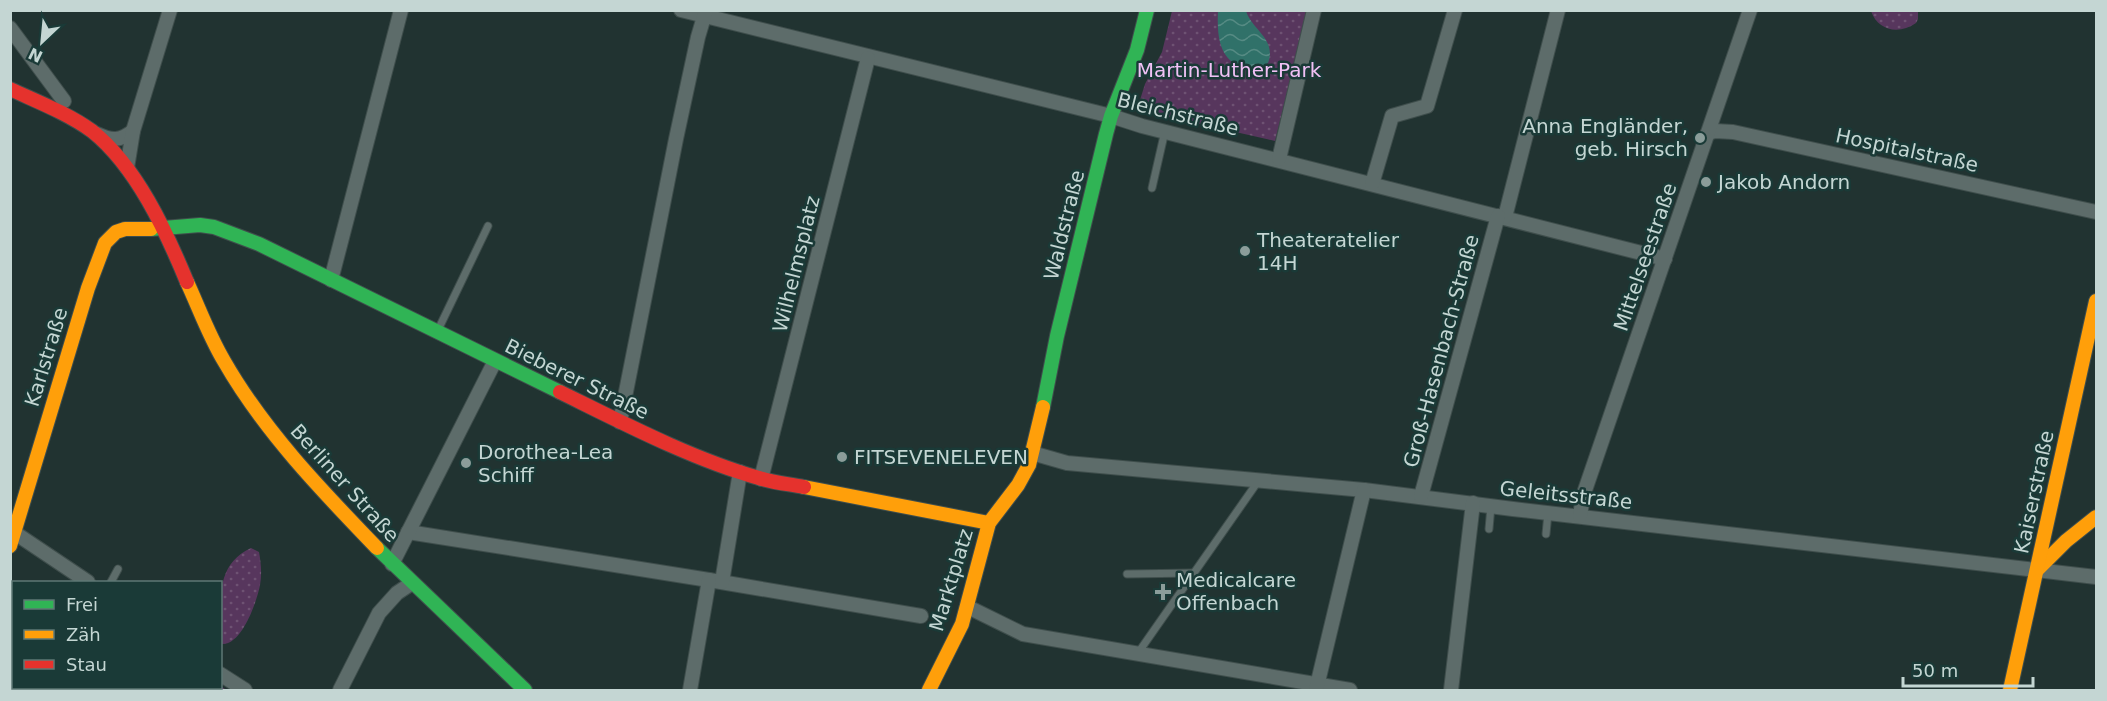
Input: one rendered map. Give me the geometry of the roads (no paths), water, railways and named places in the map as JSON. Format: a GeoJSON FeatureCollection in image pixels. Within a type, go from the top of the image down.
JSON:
{"type":"FeatureCollection","features":[{"type":"Feature","properties":{"kind":"street"},"geometry":{"type":"LineString","coordinates":[[127,168],[133,131],[170,10]]}},
{"type":"Feature","properties":{"kind":"street"},"geometry":{"type":"LineString","coordinates":[[331,280],[401,10]]}},
{"type":"Feature","properties":{"kind":"street","name":"Bleichstraße"},"geometry":{"type":"LineString","coordinates":[[681,10],[705,13],[868,58],[1111,116],[1665,259]]}},
{"type":"Feature","properties":{"kind":"street","name":"Waldstraße"},"geometry":{"type":"LineString","coordinates":[[1032,453],[1057,336],[1111,116],[1137,50],[1147,10]]}},
{"type":"Feature","properties":{"kind":"street"},"geometry":{"type":"LineString","coordinates":[[1278,159],[1314,10]]}},
{"type":"Feature","properties":{"kind":"street"},"geometry":{"type":"LineString","coordinates":[[1372,184],[1392,116],[1427,106],[1455,10]]}},
{"type":"Feature","properties":{"kind":"street","name":"Groß-Hasenbach-Straße"},"geometry":{"type":"LineString","coordinates":[[1421,496],[1558,10]]}},
{"type":"Feature","properties":{"kind":"street","name":"Mittelseestraße"},"geometry":{"type":"LineString","coordinates":[[1580,516],[1583,496],[1750,10]]}},
{"type":"Feature","properties":{"kind":"street"},"geometry":{"type":"LineString","coordinates":[[620,422],[671,161],[705,13]]}},
{"type":"Feature","properties":{"kind":"street"},"geometry":{"type":"LineString","coordinates":[[10,28],[63,107],[92,132],[127,168],[165,229]]}},
{"type":"Feature","properties":{"kind":"street","name":"Wilhelmsplatz"},"geometry":{"type":"LineString","coordinates":[[761,479],[868,58]]}},
{"type":"Feature","properties":{"kind":"street"},"geometry":{"type":"LineString","coordinates":[[10,89],[63,107]]}},
{"type":"Feature","properties":{"kind":"street"},"geometry":{"type":"LineString","coordinates":[[92,132],[109,140],[118,140],[133,131]]}},
{"type":"Feature","properties":{"kind":"street","name":"Hospitalstraße"},"geometry":{"type":"LineString","coordinates":[[1708,133],[1733,132],[2097,212]]}},
{"type":"Feature","properties":{"kind":"street","name":"Bieberer Straße"},"geometry":{"type":"LineString","coordinates":[[165,229],[200,225],[214,227],[259,244],[620,422],[699,457],[740,472],[761,479],[989,523]]}},
{"type":"Feature","properties":{"kind":"street","name":"Karlstraße"},"geometry":{"type":"LineString","coordinates":[[12,537],[84,298],[102,250],[111,237],[126,229],[165,229]]}},
{"type":"Feature","properties":{"kind":"street","name":"Berliner Straße"},"geometry":{"type":"LineString","coordinates":[[165,229],[220,355],[255,408],[317,486],[392,564],[525,690]]}},
{"type":"Feature","properties":{"kind":"street","name":"Kaiserstraße"},"geometry":{"type":"LineString","coordinates":[[2010,690],[2097,301]]}},
{"type":"Feature","properties":{"kind":"street"},"geometry":{"type":"LineString","coordinates":[[392,564],[495,361]]}},
{"type":"Feature","properties":{"kind":"street","name":"Geleitsstraße"},"geometry":{"type":"LineString","coordinates":[[1032,453],[1067,463],[1421,496],[2097,577]]}},
{"type":"Feature","properties":{"kind":"street","name":"Marktplatz"},"geometry":{"type":"LineString","coordinates":[[929,690],[962,624],[989,523],[1018,485],[1032,453]]}},
{"type":"Feature","properties":{"kind":"street"},"geometry":{"type":"LineString","coordinates":[[690,690],[740,472]]}},
{"type":"Feature","properties":{"kind":"street"},"geometry":{"type":"LineString","coordinates":[[1316,688],[1364,490]]}},
{"type":"Feature","properties":{"kind":"street"},"geometry":{"type":"LineString","coordinates":[[1451,690],[1473,504]]}},
{"type":"Feature","properties":{"kind":"street"},"geometry":{"type":"LineString","coordinates":[[2037,569],[2066,541],[2097,517]]}},
{"type":"Feature","properties":{"kind":"street"},"geometry":{"type":"LineString","coordinates":[[408,532],[921,616]]}},
{"type":"Feature","properties":{"kind":"street"},"geometry":{"type":"LineString","coordinates":[[12,537],[86,581]]}},
{"type":"Feature","properties":{"kind":"street"},"geometry":{"type":"LineString","coordinates":[[340,690],[380,613],[392,598],[412,583]]}},
{"type":"Feature","properties":{"kind":"street"},"geometry":{"type":"LineString","coordinates":[[968,607],[1023,634],[1138,653],[1316,688],[1350,690]]}},
{"type":"Feature","properties":{"kind":"street"},"geometry":{"type":"LineString","coordinates":[[222,675],[245,690]]}},
{"type":"Feature","properties":{"kind":"lane"},"geometry":{"type":"LineString","coordinates":[[1152,188],[1165,131]]}},
{"type":"Feature","properties":{"kind":"lane"},"geometry":{"type":"LineString","coordinates":[[437,332],[488,226]]}},
{"type":"Feature","properties":{"kind":"lane"},"geometry":{"type":"LineString","coordinates":[[1138,653],[1259,480]]}},
{"type":"Feature","properties":{"kind":"lane"},"geometry":{"type":"LineString","coordinates":[[1489,529],[1491,506]]}},
{"type":"Feature","properties":{"kind":"lane"},"geometry":{"type":"LineString","coordinates":[[1546,534],[1548,513]]}},
{"type":"Feature","properties":{"kind":"lane"},"geometry":{"type":"LineString","coordinates":[[112,581],[118,569]]}},
{"type":"Feature","properties":{"kind":"lane"},"geometry":{"type":"LineString","coordinates":[[1127,574],[1194,573]]}},
{"type":"Feature","properties":{"kind":"water"},"geometry":{"type":"Polygon","coordinates":[[[1218,11],[1246,11],[1267,41],[1270,55],[1268,63],[1260,67],[1247,68],[1229,59],[1219,37],[1218,11]]]}},
{"type":"Feature","properties":{"kind":"place","name":"Anna Engländer, geb. Hirsch"},"geometry":{"type":"Point","coordinates":[1700,138]}},
{"type":"Feature","properties":{"kind":"place","name":"Jakob Andorn"},"geometry":{"type":"Point","coordinates":[1706,182]}},
{"type":"Feature","properties":{"kind":"place","name":"Theateratelier 14H"},"geometry":{"type":"Point","coordinates":[1245,251]}},
{"type":"Feature","properties":{"kind":"place","name":"FITSEVENELEVEN"},"geometry":{"type":"Point","coordinates":[842,457]}},
{"type":"Feature","properties":{"kind":"place","name":"Dorothea-Lea Schiff"},"geometry":{"type":"Point","coordinates":[466,463]}},
{"type":"Feature","properties":{"kind":"place","name":"Medicalcare Offenbach"},"geometry":{"type":"Point","coordinates":[1163,592]}},
{"type":"Feature","properties":{"kind":"park label","name":"Martin-Luther-Park"},"geometry":{"type":"Point","coordinates":[1229,70]}}]}
